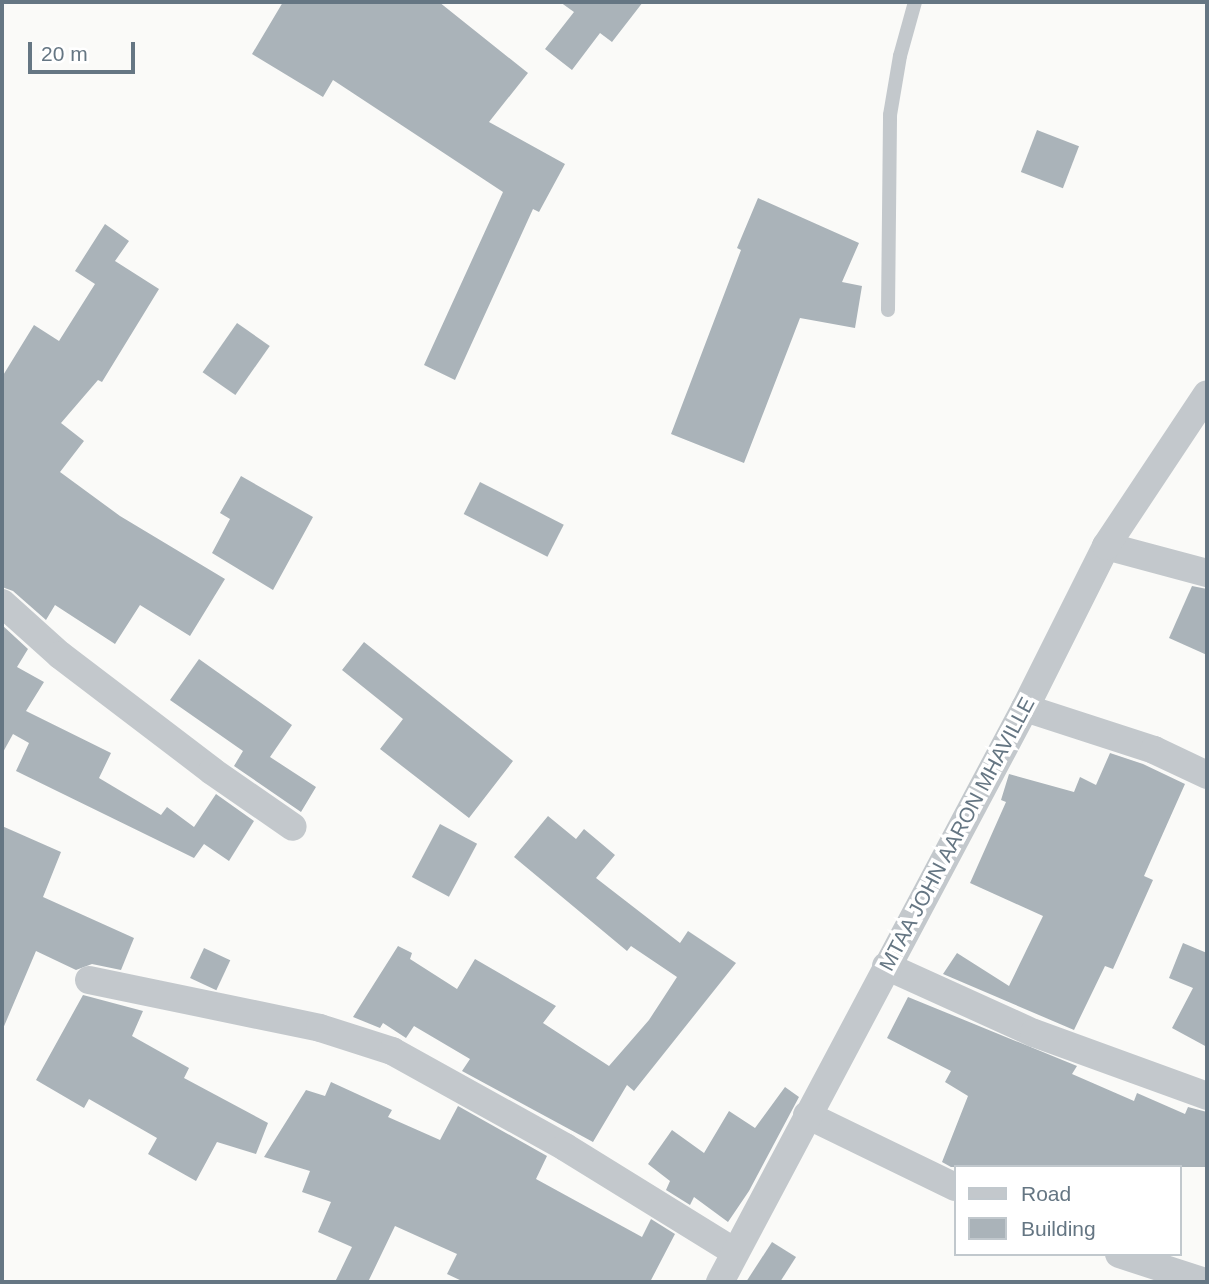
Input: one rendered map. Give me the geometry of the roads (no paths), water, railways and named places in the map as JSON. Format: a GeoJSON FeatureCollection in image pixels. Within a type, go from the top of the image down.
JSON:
{"type":"FeatureCollection","features":[{"type":"Feature","properties":{"kind":"street","name":"MTAA JOHN AARON MHAVILLE"},"geometry":{"type":"LineString","coordinates":[[720,1282],[1025,708],[1106,546],[1207,394]]}},
{"type":"Feature","properties":{"kind":"street"},"geometry":{"type":"LineString","coordinates":[[1106,546],[1207,573]]}},
{"type":"Feature","properties":{"kind":"street"},"geometry":{"type":"LineString","coordinates":[[2,603],[60,655],[212,771],[293,827]]}},
{"type":"Feature","properties":{"kind":"street"},"geometry":{"type":"LineString","coordinates":[[1025,708],[1154,750],[1207,775]]}},
{"type":"Feature","properties":{"kind":"street"},"geometry":{"type":"LineString","coordinates":[[886,966],[1034,1033],[1207,1097]]}},
{"type":"Feature","properties":{"kind":"street"},"geometry":{"type":"LineString","coordinates":[[89,980],[204,1001],[320,1028],[392,1051],[565,1147],[736,1252]]}},
{"type":"Feature","properties":{"kind":"street"},"geometry":{"type":"LineString","coordinates":[[807,1115],[954,1187]]}},
{"type":"Feature","properties":{"kind":"street"},"geometry":{"type":"LineString","coordinates":[[1125,1256],[1205,1282]]}},
{"type":"Feature","properties":{"kind":"lane"},"geometry":{"type":"LineString","coordinates":[[888,310],[890,115],[900,56],[915,2]]}}]}
